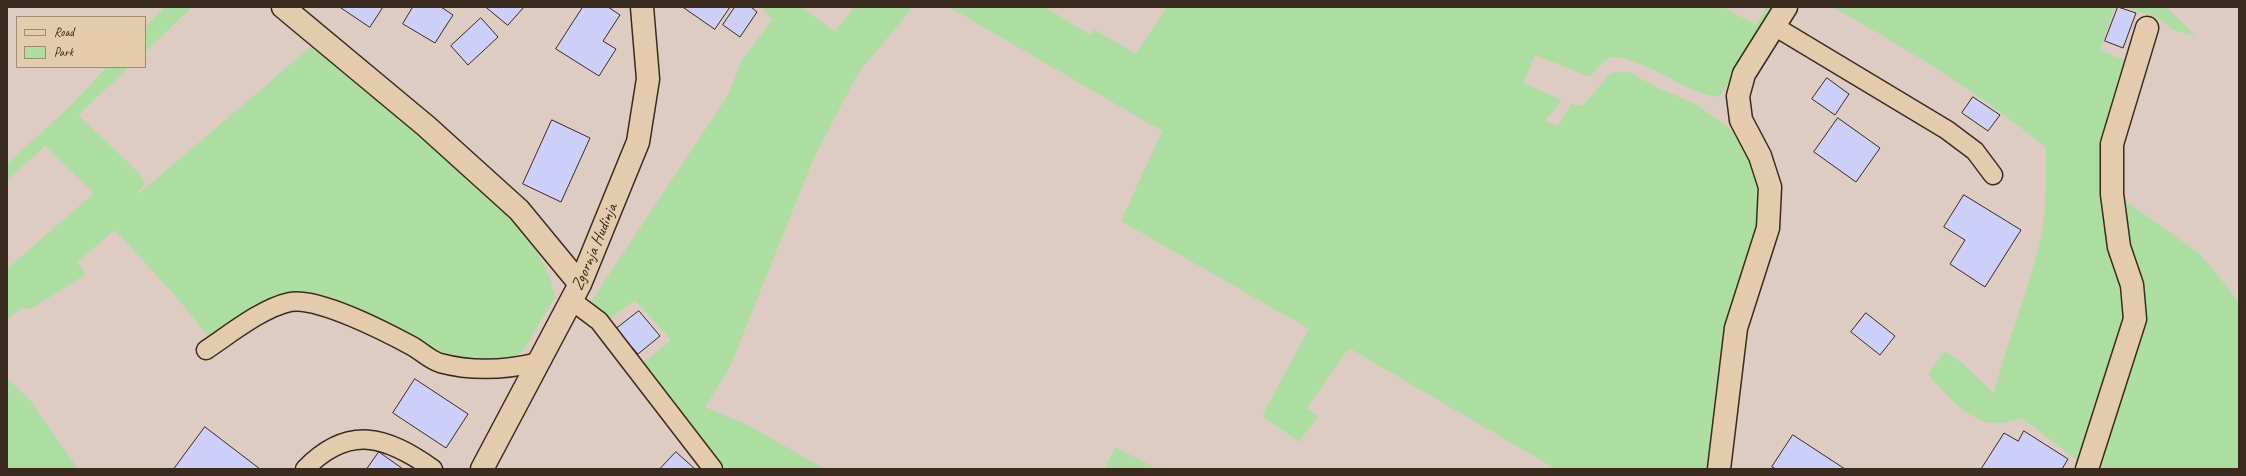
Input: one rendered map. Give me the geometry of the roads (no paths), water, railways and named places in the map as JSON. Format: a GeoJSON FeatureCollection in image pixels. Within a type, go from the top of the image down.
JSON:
{"type":"FeatureCollection","features":[{"type":"Feature","properties":{"kind":"street"},"geometry":{"type":"LineString","coordinates":[[283,7],[426,126],[519,210],[576,292]]}},
{"type":"Feature","properties":{"kind":"street","name":"Zgornja Hudinja"},"geometry":{"type":"LineString","coordinates":[[482,469],[576,292],[638,142],[648,79],[642,7]]}},
{"type":"Feature","properties":{"kind":"street"},"geometry":{"type":"LineString","coordinates":[[1719,469],[1736,328],[1768,228],[1770,187],[1760,156],[1741,120],[1738,96],[1744,74],[1786,7]]}},
{"type":"Feature","properties":{"kind":"street"},"geometry":{"type":"LineString","coordinates":[[2087,469],[2135,319],[2132,285],[2119,247],[2112,194],[2112,144],[2147,28]]}},
{"type":"Feature","properties":{"kind":"lane"},"geometry":{"type":"LineString","coordinates":[[1774,26],[1947,130],[1975,152],[1993,174]]}},
{"type":"Feature","properties":{"kind":"lane"},"geometry":{"type":"LineString","coordinates":[[576,292],[713,469]]}},
{"type":"Feature","properties":{"kind":"lane"},"geometry":{"type":"LineString","coordinates":[[206,350],[255,317],[290,302],[311,302],[332,308],[411,346],[439,363],[481,369],[511,369],[539,362]]}},
{"type":"Feature","properties":{"kind":"lane"},"geometry":{"type":"LineString","coordinates":[[305,469],[314,460],[341,442],[364,438],[384,442],[417,458],[433,469]]}}]}
